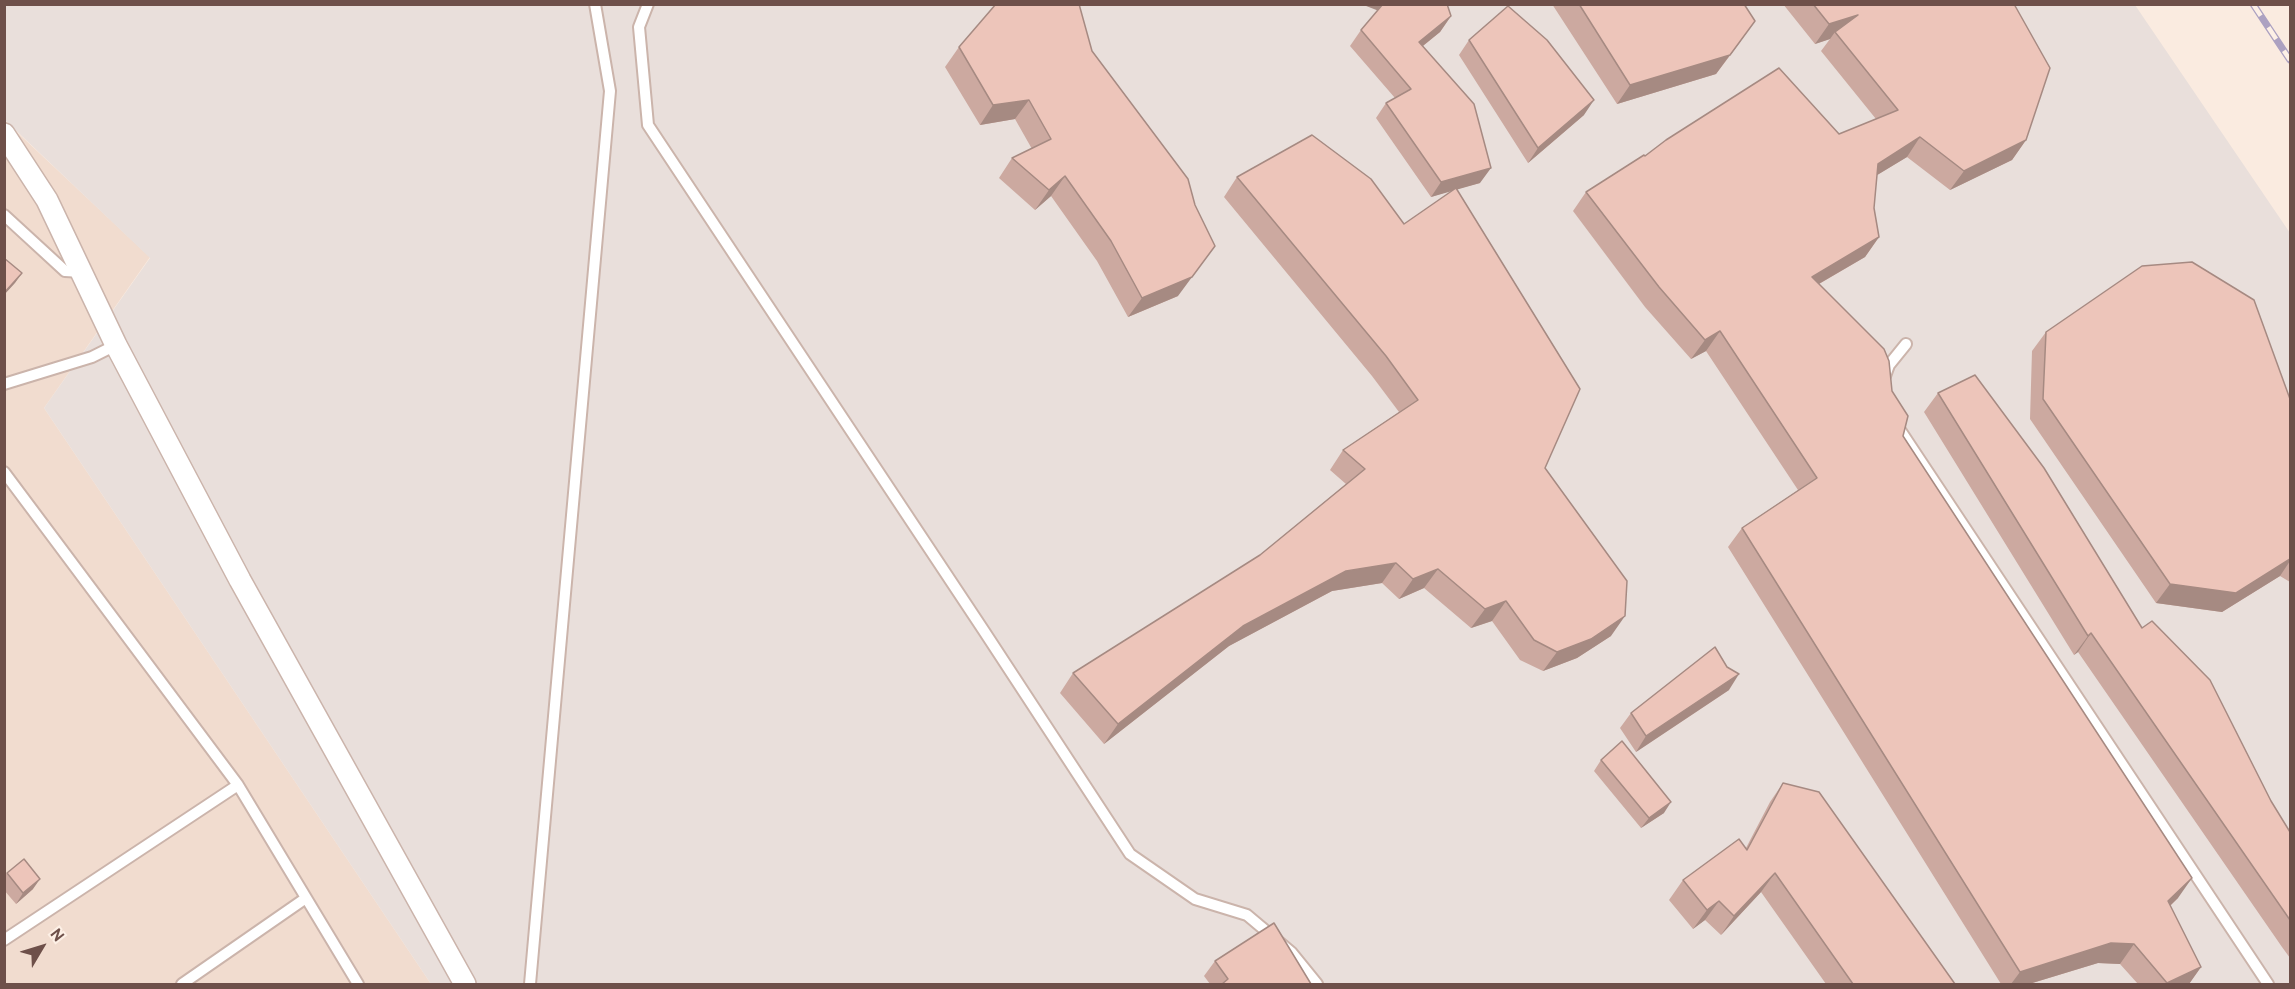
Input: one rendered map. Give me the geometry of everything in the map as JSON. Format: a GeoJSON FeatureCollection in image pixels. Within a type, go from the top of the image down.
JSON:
{"type":"FeatureCollection","features":[{"type":"Feature","properties":{"kind":"street"},"geometry":{"type":"LineString","coordinates":[[4,134],[47,200],[116,345],[240,580],[465,984]]}},
{"type":"Feature","properties":{"kind":"lane"},"geometry":{"type":"LineString","coordinates":[[530,984],[610,91],[595,4]]}},
{"type":"Feature","properties":{"kind":"lane"},"geometry":{"type":"LineString","coordinates":[[648,4],[639,27],[648,125],[1130,854],[1195,899],[1247,915],[1291,952],[1317,984]]}},
{"type":"Feature","properties":{"kind":"lane"},"geometry":{"type":"LineString","coordinates":[[4,215],[65,271],[82,272]]}},
{"type":"Feature","properties":{"kind":"lane"},"geometry":{"type":"LineString","coordinates":[[1882,385],[1889,364],[1906,344]]}},
{"type":"Feature","properties":{"kind":"lane"},"geometry":{"type":"LineString","coordinates":[[4,384],[92,357],[116,345]]}},
{"type":"Feature","properties":{"kind":"lane"},"geometry":{"type":"LineString","coordinates":[[1892,418],[2268,984]]}},
{"type":"Feature","properties":{"kind":"lane"},"geometry":{"type":"LineString","coordinates":[[4,472],[238,785],[358,984]]}},
{"type":"Feature","properties":{"kind":"lane"},"geometry":{"type":"LineString","coordinates":[[4,940],[238,785]]}},
{"type":"Feature","properties":{"kind":"lane"},"geometry":{"type":"LineString","coordinates":[[182,984],[306,898]]}},
{"type":"Feature","properties":{"kind":"shaded area"},"geometry":{"type":"Polygon","coordinates":[[[4,5],[2135,5],[2290,233],[2290,984],[431,984],[44,408],[150,258],[5,120],[4,5]]]}},
{"type":"Feature","properties":{"kind":"shaded area"},"geometry":{"type":"Polygon","coordinates":[[[4,120],[150,257],[44,408],[431,984],[5,984],[4,120]]]}},
{"type":"Feature","properties":{"kind":"building"},"geometry":{"type":"Polygon","coordinates":[[[996,4],[1079,4],[1092,51],[1188,179],[1195,205],[1215,246],[1192,277],[1142,298],[1111,241],[1065,176],[1049,190],[1012,158],[1051,139],[1029,100],[993,105],[959,47],[996,4]]]}},
{"type":"Feature","properties":{"kind":"building"},"geometry":{"type":"Polygon","coordinates":[[[1383,4],[1447,4],[1451,16],[1419,42],[1474,104],[1491,168],[1441,182],[1386,103],[1411,89],[1361,30],[1383,4]]]}},
{"type":"Feature","properties":{"kind":"building"},"geometry":{"type":"Polygon","coordinates":[[[1579,4],[1744,4],[1755,21],[1730,55],[1630,85],[1579,4]]]}},
{"type":"Feature","properties":{"kind":"building"},"geometry":{"type":"Polygon","coordinates":[[[1813,4],[2014,4],[2050,68],[2026,140],[1964,171],[1920,137],[1878,164],[1874,208],[1879,237],[1812,277],[1884,349],[1889,361],[1892,391],[1908,416],[1903,436],[2192,878],[2168,901],[2201,967],[2167,983],[2134,944],[2111,943],[2020,972],[1742,528],[1817,478],[1720,331],[1705,340],[1659,287],[1586,192],[1779,68],[1839,134],[1898,110],[1835,32],[1858,15],[1829,24],[1813,4]]]}},
{"type":"Feature","properties":{"kind":"building"},"geometry":{"type":"Polygon","coordinates":[[[1508,6],[1547,40],[1594,100],[1538,148],[1469,40],[1508,6]]]}},
{"type":"Feature","properties":{"kind":"building"},"geometry":{"type":"Polygon","coordinates":[[[1312,135],[1371,179],[1404,224],[1456,188],[1580,389],[1545,468],[1627,581],[1625,616],[1591,639],[1557,652],[1534,640],[1506,601],[1485,609],[1438,569],[1413,579],[1396,563],[1346,571],[1243,626],[1118,724],[1073,673],[1260,555],[1365,469],[1343,450],[1418,400],[1386,356],[1237,177],[1312,135]]]}},
{"type":"Feature","properties":{"kind":"building"},"geometry":{"type":"Polygon","coordinates":[[[4,258],[22,273],[4,293],[4,258]]]}},
{"type":"Feature","properties":{"kind":"building"},"geometry":{"type":"Polygon","coordinates":[[[2192,262],[2254,300],[2290,399],[2290,559],[2236,593],[2170,584],[2043,399],[2046,332],[2142,266],[2192,262]]]}},
{"type":"Feature","properties":{"kind":"building"},"geometry":{"type":"Polygon","coordinates":[[[1975,375],[2044,468],[2142,628],[2152,621],[2210,680],[2271,801],[2290,832],[2290,920],[2091,633],[2088,636],[1938,393],[1975,375]]]}},
{"type":"Feature","properties":{"kind":"building"},"geometry":{"type":"Polygon","coordinates":[[[1715,647],[1727,667],[1739,674],[1646,736],[1631,713],[1715,647]]]}},
{"type":"Feature","properties":{"kind":"building"},"geometry":{"type":"Polygon","coordinates":[[[1622,741],[1671,802],[1649,818],[1601,760],[1622,741]]]}},
{"type":"Feature","properties":{"kind":"building"},"geometry":{"type":"Polygon","coordinates":[[[1783,783],[1819,792],[1955,984],[1853,984],[1775,873],[1734,916],[1719,901],[1707,910],[1683,880],[1739,839],[1747,850],[1783,783]]]}},
{"type":"Feature","properties":{"kind":"building"},"geometry":{"type":"Polygon","coordinates":[[[24,859],[40,879],[23,893],[7,873],[24,859]]]}},
{"type":"Feature","properties":{"kind":"building"},"geometry":{"type":"Polygon","coordinates":[[[1274,923],[1311,984],[1222,984],[1228,979],[1215,961],[1274,923]]]}},
{"type":"Feature","properties":{"kind":"railway"},"geometry":{"type":"LineString","coordinates":[[2253,4],[2290,60]]}}]}
